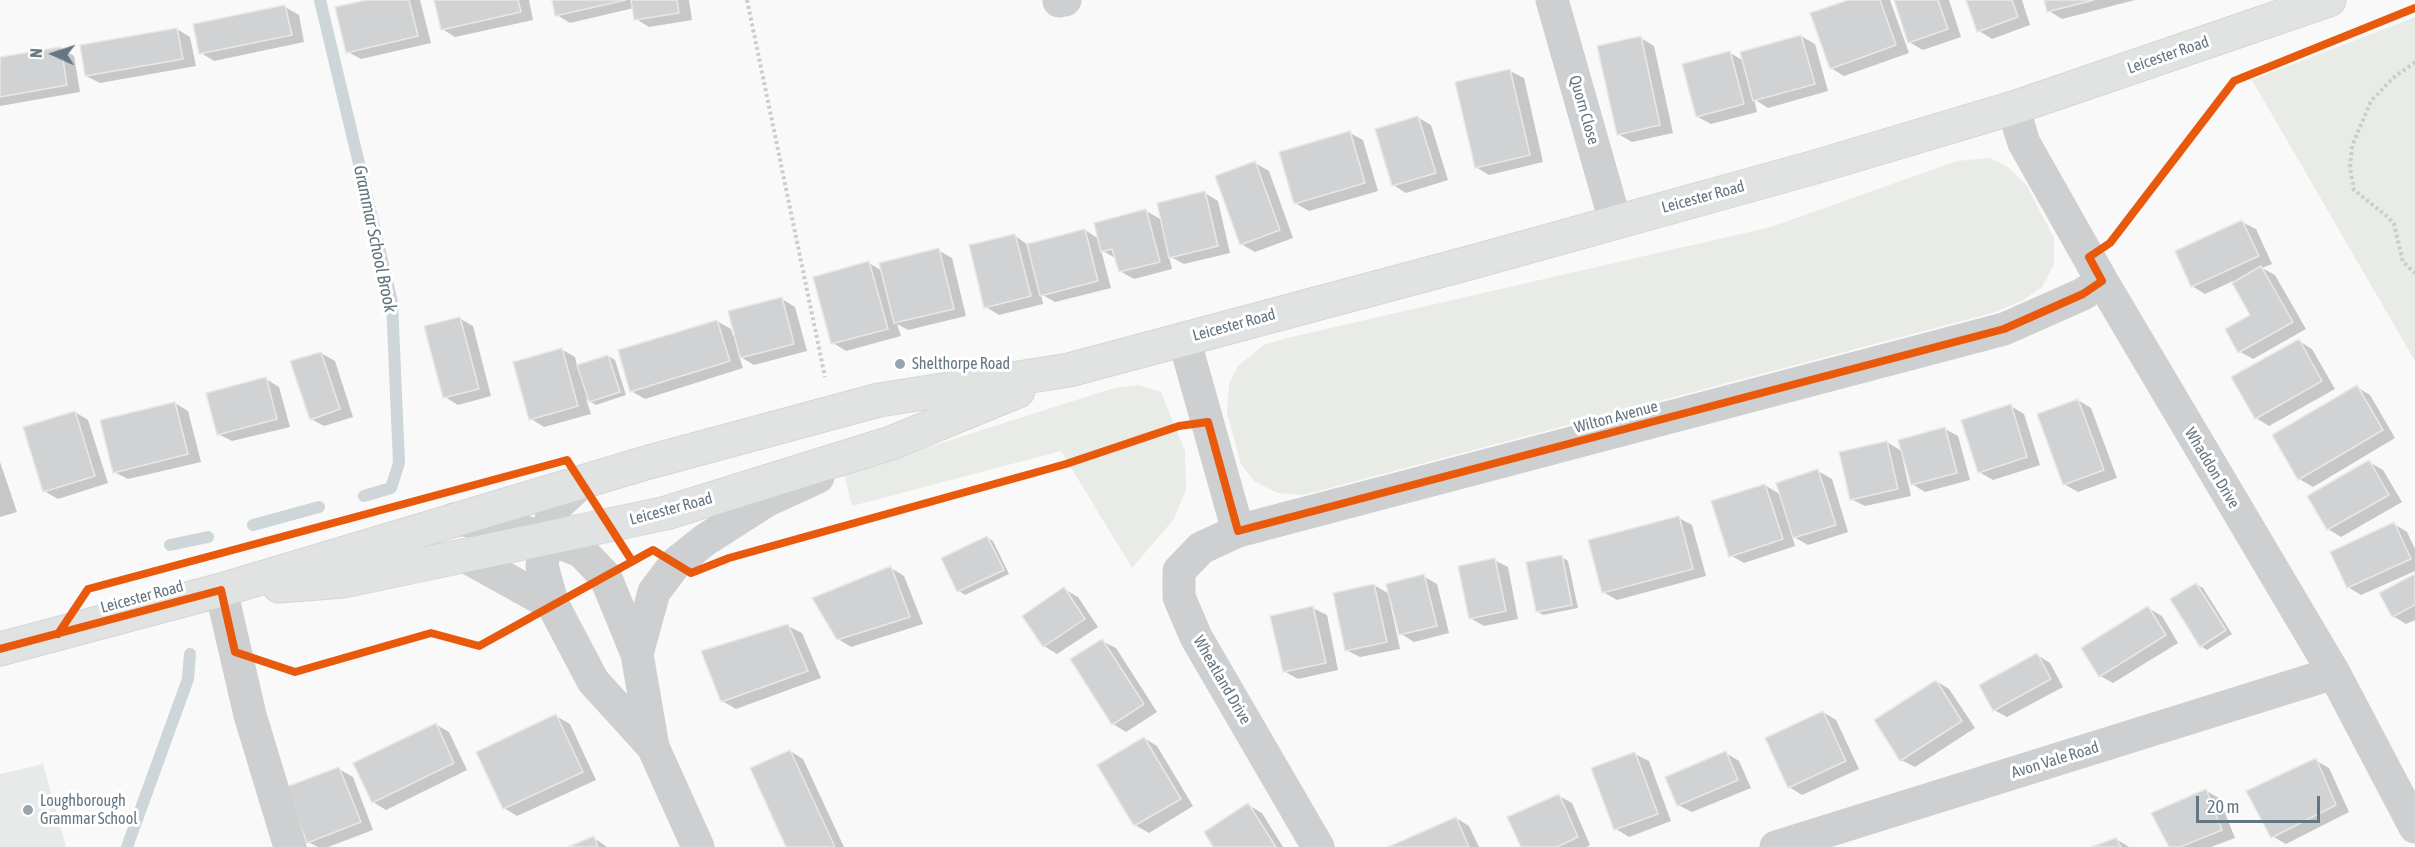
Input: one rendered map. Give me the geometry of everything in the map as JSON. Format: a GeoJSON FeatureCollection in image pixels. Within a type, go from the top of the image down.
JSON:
{"type":"FeatureCollection","features":[{"type":"Feature","properties":{"kind":"highway","name":"Leicester Road"},"geometry":{"type":"LineString","coordinates":[[0,650],[221,590],[452,519],[879,400],[1069,370],[1815,167],[2013,108],[2329,0]]}},
{"type":"Feature","properties":{"kind":"highway","name":"Leicester Road"},"geometry":{"type":"LineString","coordinates":[[221,590],[344,581],[666,513],[891,443],[1069,370]]}},
{"type":"Feature","properties":{"kind":"street","name":"Quorn Close"},"geometry":{"type":"LineString","coordinates":[[1552,0],[1615,221]]}},
{"type":"Feature","properties":{"kind":"street","name":"Whaddon Drive"},"geometry":{"type":"LineString","coordinates":[[2013,108],[2024,143],[2095,269],[2334,673],[2415,826]]}},
{"type":"Feature","properties":{"kind":"street","name":"Wilton Avenue"},"geometry":{"type":"LineString","coordinates":[[1238,531],[2004,329],[2083,294],[2095,269]]}},
{"type":"Feature","properties":{"kind":"street"},"geometry":{"type":"LineString","coordinates":[[1184,339],[1238,531]]}},
{"type":"Feature","properties":{"kind":"street"},"geometry":{"type":"LineString","coordinates":[[637,654],[654,592],[675,564],[705,540],[765,501],[891,443]]}},
{"type":"Feature","properties":{"kind":"street"},"geometry":{"type":"LineString","coordinates":[[582,482],[555,508],[546,538],[542,566],[553,604],[593,681],[653,747]]}},
{"type":"Feature","properties":{"kind":"street"},"geometry":{"type":"LineString","coordinates":[[452,519],[499,525],[582,551],[605,576],[637,654],[653,747],[698,847]]}},
{"type":"Feature","properties":{"kind":"street","name":"Wheatland Drive"},"geometry":{"type":"LineString","coordinates":[[1238,531],[1201,548],[1179,571],[1179,597],[1196,637],[1318,847]]}},
{"type":"Feature","properties":{"kind":"street"},"geometry":{"type":"LineString","coordinates":[[463,555],[553,604]]}},
{"type":"Feature","properties":{"kind":"street"},"geometry":{"type":"LineString","coordinates":[[221,590],[250,715],[290,847]]}},
{"type":"Feature","properties":{"kind":"street","name":"Avon Vale Road"},"geometry":{"type":"LineString","coordinates":[[1776,847],[2334,673]]}},
{"type":"Feature","properties":{"kind":"path"},"geometry":{"type":"LineString","coordinates":[[747,0],[832,413]]}},
{"type":"Feature","properties":{"kind":"path"},"geometry":{"type":"LineString","coordinates":[[2340,38],[2415,8]]}},
{"type":"Feature","properties":{"kind":"path"},"geometry":{"type":"LineString","coordinates":[[2095,269],[2110,243],[2234,81],[2319,47]]}},
{"type":"Feature","properties":{"kind":"path"},"geometry":{"type":"LineString","coordinates":[[2415,62],[2393,78],[2372,101],[2352,146],[2350,167],[2354,189],[2394,224],[2403,262],[2415,273]]}},
{"type":"Feature","properties":{"kind":"shaded area"},"geometry":{"type":"Polygon","coordinates":[[[2415,17],[2415,361],[2252,80],[2415,17]]]}},
{"type":"Feature","properties":{"kind":"shaded area"},"geometry":{"type":"Polygon","coordinates":[[[1990,158],[2007,166],[2027,186],[2054,238],[2054,264],[2042,287],[2022,301],[1992,313],[1303,495],[1278,493],[1255,482],[1241,464],[1227,413],[1229,384],[1238,366],[1264,345],[1771,227],[1957,161],[1990,158]]]}},
{"type":"Feature","properties":{"kind":"shaded area"},"geometry":{"type":"Polygon","coordinates":[[[1139,385],[1161,392],[1185,451],[1186,489],[1174,519],[1132,568],[1061,451],[852,506],[844,474],[1114,388],[1139,385]]]}},
{"type":"Feature","properties":{"kind":"shaded area","name":"Loughborough Grammar School"},"geometry":{"type":"Polygon","coordinates":[[[43,764],[66,847],[0,847],[0,774],[43,764]]]}},
{"type":"Feature","properties":{"kind":"building"},"geometry":{"type":"Polygon","coordinates":[[[366,0],[409,0],[418,36],[346,53],[335,7],[366,0]]]}},
{"type":"Feature","properties":{"kind":"building"},"geometry":{"type":"Polygon","coordinates":[[[434,0],[518,0],[521,12],[441,30],[434,0]]]}},
{"type":"Feature","properties":{"kind":"building"},"geometry":{"type":"Polygon","coordinates":[[[552,0],[626,0],[555,16],[552,0]]]}},
{"type":"Feature","properties":{"kind":"building"},"geometry":{"type":"Polygon","coordinates":[[[631,0],[677,0],[679,13],[634,20],[631,0]]]}},
{"type":"Feature","properties":{"kind":"building"},"geometry":{"type":"Polygon","coordinates":[[[1848,0],[1880,0],[1896,45],[1830,69],[1810,13],[1848,0]]]}},
{"type":"Feature","properties":{"kind":"building"},"geometry":{"type":"Polygon","coordinates":[[[1894,0],[1938,0],[1948,29],[1908,43],[1894,0]]]}},
{"type":"Feature","properties":{"kind":"building"},"geometry":{"type":"Polygon","coordinates":[[[1966,0],[2012,0],[2018,17],[1977,32],[1966,0]]]}},
{"type":"Feature","properties":{"kind":"building"},"geometry":{"type":"Polygon","coordinates":[[[2044,0],[2094,0],[2047,12],[2044,0]]]}},
{"type":"Feature","properties":{"kind":"building"},"geometry":{"type":"Polygon","coordinates":[[[285,5],[292,35],[199,54],[193,24],[285,5]]]}},
{"type":"Feature","properties":{"kind":"building"},"geometry":{"type":"Polygon","coordinates":[[[177,28],[183,59],[85,76],[80,45],[177,28]]]}},
{"type":"Feature","properties":{"kind":"building"},"geometry":{"type":"Polygon","coordinates":[[[1801,35],[1815,84],[1753,101],[1740,52],[1801,35]]]}},
{"type":"Feature","properties":{"kind":"building"},"geometry":{"type":"Polygon","coordinates":[[[1641,36],[1660,125],[1617,135],[1597,46],[1641,36]]]}},
{"type":"Feature","properties":{"kind":"building"},"geometry":{"type":"Polygon","coordinates":[[[61,47],[67,85],[0,97],[0,57],[61,47]]]}},
{"type":"Feature","properties":{"kind":"building"},"geometry":{"type":"Polygon","coordinates":[[[1730,51],[1744,104],[1696,117],[1682,64],[1730,51]]]}},
{"type":"Feature","properties":{"kind":"building"},"geometry":{"type":"Polygon","coordinates":[[[1510,69],[1530,155],[1475,168],[1455,82],[1510,69]]]}},
{"type":"Feature","properties":{"kind":"building"},"geometry":{"type":"Polygon","coordinates":[[[1418,116],[1436,173],[1392,186],[1375,129],[1418,116]]]}},
{"type":"Feature","properties":{"kind":"building"},"geometry":{"type":"Polygon","coordinates":[[[1350,131],[1365,183],[1294,204],[1279,152],[1350,131]]]}},
{"type":"Feature","properties":{"kind":"building"},"geometry":{"type":"Polygon","coordinates":[[[1255,161],[1280,230],[1240,245],[1215,176],[1255,161]]]}},
{"type":"Feature","properties":{"kind":"building"},"geometry":{"type":"Polygon","coordinates":[[[1205,191],[1218,246],[1169,258],[1157,203],[1205,191]]]}},
{"type":"Feature","properties":{"kind":"building"},"geometry":{"type":"Polygon","coordinates":[[[1146,209],[1160,262],[1119,272],[1112,249],[1101,252],[1094,223],[1146,209]]]}},
{"type":"Feature","properties":{"kind":"building"},"geometry":{"type":"Polygon","coordinates":[[[2242,220],[2259,256],[2191,287],[2175,251],[2242,220]]]}},
{"type":"Feature","properties":{"kind":"building"},"geometry":{"type":"Polygon","coordinates":[[[1085,229],[1098,281],[1040,296],[1027,244],[1085,229]]]}},
{"type":"Feature","properties":{"kind":"building"},"geometry":{"type":"Polygon","coordinates":[[[1015,234],[1031,296],[984,308],[969,245],[1015,234]]]}},
{"type":"Feature","properties":{"kind":"building"},"geometry":{"type":"Polygon","coordinates":[[[939,248],[954,309],[894,323],[879,263],[939,248]]]}},
{"type":"Feature","properties":{"kind":"building"},"geometry":{"type":"Polygon","coordinates":[[[869,261],[888,329],[831,344],[813,277],[869,261]]]}},
{"type":"Feature","properties":{"kind":"building"},"geometry":{"type":"Polygon","coordinates":[[[2261,266],[2293,322],[2238,353],[2225,329],[2250,315],[2232,283],[2261,266]]]}},
{"type":"Feature","properties":{"kind":"building"},"geometry":{"type":"Polygon","coordinates":[[[782,297],[794,344],[740,358],[728,311],[782,297]]]}},
{"type":"Feature","properties":{"kind":"building"},"geometry":{"type":"Polygon","coordinates":[[[460,317],[479,389],[443,398],[424,326],[460,317]]]}},
{"type":"Feature","properties":{"kind":"building"},"geometry":{"type":"Polygon","coordinates":[[[717,320],[730,361],[630,392],[618,350],[717,320]]]}},
{"type":"Feature","properties":{"kind":"building"},"geometry":{"type":"Polygon","coordinates":[[[2299,339],[2322,381],[2255,419],[2231,377],[2299,339]]]}},
{"type":"Feature","properties":{"kind":"building"},"geometry":{"type":"Polygon","coordinates":[[[562,348],[578,406],[529,420],[513,362],[562,348]]]}},
{"type":"Feature","properties":{"kind":"building"},"geometry":{"type":"Polygon","coordinates":[[[321,352],[340,409],[310,420],[290,361],[321,352]]]}},
{"type":"Feature","properties":{"kind":"building"},"geometry":{"type":"Polygon","coordinates":[[[608,355],[620,392],[589,402],[577,365],[608,355]]]}},
{"type":"Feature","properties":{"kind":"building"},"geometry":{"type":"Polygon","coordinates":[[[266,377],[277,419],[217,435],[206,393],[266,377]]]}},
{"type":"Feature","properties":{"kind":"building"},"geometry":{"type":"Polygon","coordinates":[[[2357,385],[2383,430],[2298,480],[2272,435],[2357,385]]]}},
{"type":"Feature","properties":{"kind":"building"},"geometry":{"type":"Polygon","coordinates":[[[2078,399],[2104,470],[2063,485],[2037,414],[2078,399]]]}},
{"type":"Feature","properties":{"kind":"building"},"geometry":{"type":"Polygon","coordinates":[[[175,402],[188,454],[113,473],[100,420],[175,402]]]}},
{"type":"Feature","properties":{"kind":"building"},"geometry":{"type":"Polygon","coordinates":[[[2011,404],[2027,457],[1978,473],[1961,420],[2011,404]]]}},
{"type":"Feature","properties":{"kind":"building"},"geometry":{"type":"Polygon","coordinates":[[[75,411],[95,476],[43,492],[23,427],[75,411]]]}},
{"type":"Feature","properties":{"kind":"building"},"geometry":{"type":"Polygon","coordinates":[[[1945,427],[1957,473],[1911,485],[1898,440],[1945,427]]]}},
{"type":"Feature","properties":{"kind":"building"},"geometry":{"type":"Polygon","coordinates":[[[1887,441],[1898,489],[1850,500],[1839,452],[1887,441]]]}},
{"type":"Feature","properties":{"kind":"building"},"geometry":{"type":"Polygon","coordinates":[[[2369,460],[2389,495],[2327,530],[2307,496],[2369,460]]]}},
{"type":"Feature","properties":{"kind":"building"},"geometry":{"type":"Polygon","coordinates":[[[1818,469],[1836,525],[1793,538],[1776,483],[1818,469]]]}},
{"type":"Feature","properties":{"kind":"building"},"geometry":{"type":"Polygon","coordinates":[[[1765,484],[1783,539],[1729,557],[1711,501],[1765,484]]]}},
{"type":"Feature","properties":{"kind":"building"},"geometry":{"type":"Polygon","coordinates":[[[1679,516],[1693,569],[1602,593],[1588,540],[1679,516]]]}},
{"type":"Feature","properties":{"kind":"building"},"geometry":{"type":"Polygon","coordinates":[[[2394,522],[2411,559],[2347,588],[2330,552],[2394,522]]]}},
{"type":"Feature","properties":{"kind":"building"},"geometry":{"type":"Polygon","coordinates":[[[987,536],[1004,570],[957,592],[941,558],[987,536]]]}},
{"type":"Feature","properties":{"kind":"building"},"geometry":{"type":"Polygon","coordinates":[[[1562,555],[1572,605],[1536,612],[1526,562],[1562,555]]]}},
{"type":"Feature","properties":{"kind":"building"},"geometry":{"type":"Polygon","coordinates":[[[1495,558],[1506,611],[1469,619],[1458,566],[1495,558]]]}},
{"type":"Feature","properties":{"kind":"building"},"geometry":{"type":"Polygon","coordinates":[[[891,566],[910,617],[837,640],[812,598],[891,566]]]}},
{"type":"Feature","properties":{"kind":"building"},"geometry":{"type":"Polygon","coordinates":[[[1424,574],[1437,626],[1399,635],[1386,584],[1424,574]]]}},
{"type":"Feature","properties":{"kind":"building"},"geometry":{"type":"Polygon","coordinates":[[[2415,574],[2415,605],[2392,617],[2379,593],[2415,574]]]}},
{"type":"Feature","properties":{"kind":"building"},"geometry":{"type":"Polygon","coordinates":[[[2196,583],[2226,630],[2200,647],[2170,599],[2196,583]]]}},
{"type":"Feature","properties":{"kind":"building"},"geometry":{"type":"Polygon","coordinates":[[[1374,584],[1387,642],[1345,651],[1333,593],[1374,584]]]}},
{"type":"Feature","properties":{"kind":"building"},"geometry":{"type":"Polygon","coordinates":[[[1064,587],[1085,619],[1043,647],[1022,616],[1064,587]]]}},
{"type":"Feature","properties":{"kind":"building"},"geometry":{"type":"Polygon","coordinates":[[[1313,606],[1326,663],[1283,672],[1270,616],[1313,606]]]}},
{"type":"Feature","properties":{"kind":"building"},"geometry":{"type":"Polygon","coordinates":[[[2148,606],[2166,635],[2099,677],[2081,648],[2148,606]]]}},
{"type":"Feature","properties":{"kind":"building"},"geometry":{"type":"Polygon","coordinates":[[[788,624],[808,671],[721,702],[701,651],[788,624]]]}},
{"type":"Feature","properties":{"kind":"building"},"geometry":{"type":"Polygon","coordinates":[[[1102,639],[1144,704],[1112,725],[1070,659],[1102,639]]]}},
{"type":"Feature","properties":{"kind":"building"},"geometry":{"type":"Polygon","coordinates":[[[2037,653],[2051,679],[1993,711],[1979,685],[2037,653]]]}},
{"type":"Feature","properties":{"kind":"building"},"geometry":{"type":"Polygon","coordinates":[[[1936,680],[1962,721],[1900,761],[1874,720],[1936,680]]]}},
{"type":"Feature","properties":{"kind":"building"},"geometry":{"type":"Polygon","coordinates":[[[1823,711],[1846,761],[1788,788],[1765,738],[1823,711]]]}},
{"type":"Feature","properties":{"kind":"building"},"geometry":{"type":"Polygon","coordinates":[[[556,714],[583,772],[503,809],[476,752],[556,714]]]}},
{"type":"Feature","properties":{"kind":"building"},"geometry":{"type":"Polygon","coordinates":[[[436,723],[454,763],[372,803],[353,763],[436,723]]]}},
{"type":"Feature","properties":{"kind":"building"},"geometry":{"type":"Polygon","coordinates":[[[1144,737],[1181,799],[1134,826],[1097,765],[1144,737]]]}},
{"type":"Feature","properties":{"kind":"building"},"geometry":{"type":"Polygon","coordinates":[[[790,750],[835,847],[786,847],[750,768],[790,750]]]}},
{"type":"Feature","properties":{"kind":"building"},"geometry":{"type":"Polygon","coordinates":[[[1726,751],[1738,780],[1677,806],[1665,777],[1726,751]]]}},
{"type":"Feature","properties":{"kind":"building"},"geometry":{"type":"Polygon","coordinates":[[[1635,752],[1658,814],[1614,830],[1591,768],[1635,752]]]}},
{"type":"Feature","properties":{"kind":"building"},"geometry":{"type":"Polygon","coordinates":[[[2316,758],[2336,805],[2271,838],[2246,791],[2316,758]]]}},
{"type":"Feature","properties":{"kind":"building"},"geometry":{"type":"Polygon","coordinates":[[[339,767],[361,822],[307,843],[286,787],[339,767]]]}},
{"type":"Feature","properties":{"kind":"building"},"geometry":{"type":"Polygon","coordinates":[[[2206,789],[2222,830],[2180,847],[2169,847],[2151,813],[2206,789]]]}},
{"type":"Feature","properties":{"kind":"building"},"geometry":{"type":"Polygon","coordinates":[[[1559,794],[1578,837],[1557,847],[1521,847],[1507,817],[1559,794]]]}},
{"type":"Feature","properties":{"kind":"building"},"geometry":{"type":"Polygon","coordinates":[[[1248,803],[1276,847],[1213,847],[1204,832],[1248,803]]]}},
{"type":"Feature","properties":{"kind":"building"},"geometry":{"type":"Polygon","coordinates":[[[1456,817],[1469,847],[1388,847],[1456,817]]]}},
{"type":"Feature","properties":{"kind":"building"},"geometry":{"type":"Polygon","coordinates":[[[594,836],[598,847],[568,847],[594,836]]]}},
{"type":"Feature","properties":{"kind":"building"},"geometry":{"type":"Polygon","coordinates":[[[2116,838],[2121,847],[2091,847],[2116,838]]]}},
{"type":"Feature","properties":{"kind":"waterway","name":"Grammar School Brook"},"geometry":{"type":"LineString","coordinates":[[320,0],[392,302],[399,463],[391,488],[364,496]]}},
{"type":"Feature","properties":{"kind":"waterway","name":"Grammar School Brook"},"geometry":{"type":"LineString","coordinates":[[253,525],[319,507]]}},
{"type":"Feature","properties":{"kind":"waterway","name":"Grammar School Brook"},"geometry":{"type":"LineString","coordinates":[[170,545],[208,537]]}},
{"type":"Feature","properties":{"kind":"waterway","name":"Grammar School Brook"},"geometry":{"type":"LineString","coordinates":[[127,847],[188,679],[190,654]]}},
{"type":"Feature","properties":{"kind":"cycle path"},"geometry":{"type":"LineString","coordinates":[[0,649],[221,590],[235,652],[295,672],[431,633],[479,646],[653,550],[691,573],[729,558],[1066,464],[1179,426],[1208,422],[1238,531],[2004,329],[2083,294],[2102,281],[2089,257],[2110,243],[2234,81],[2415,8]]}},
{"type":"Feature","properties":{"kind":"cycle path"},"geometry":{"type":"LineString","coordinates":[[58,634],[88,589],[567,460],[632,561]]}},
{"type":"Feature","properties":{"kind":"place","name":"Shelthorpe Road"},"geometry":{"type":"Point","coordinates":[900,364]}},
{"type":"Feature","properties":{"kind":"place","name":"Loughborough Grammar School"},"geometry":{"type":"Point","coordinates":[28,810]}}]}
